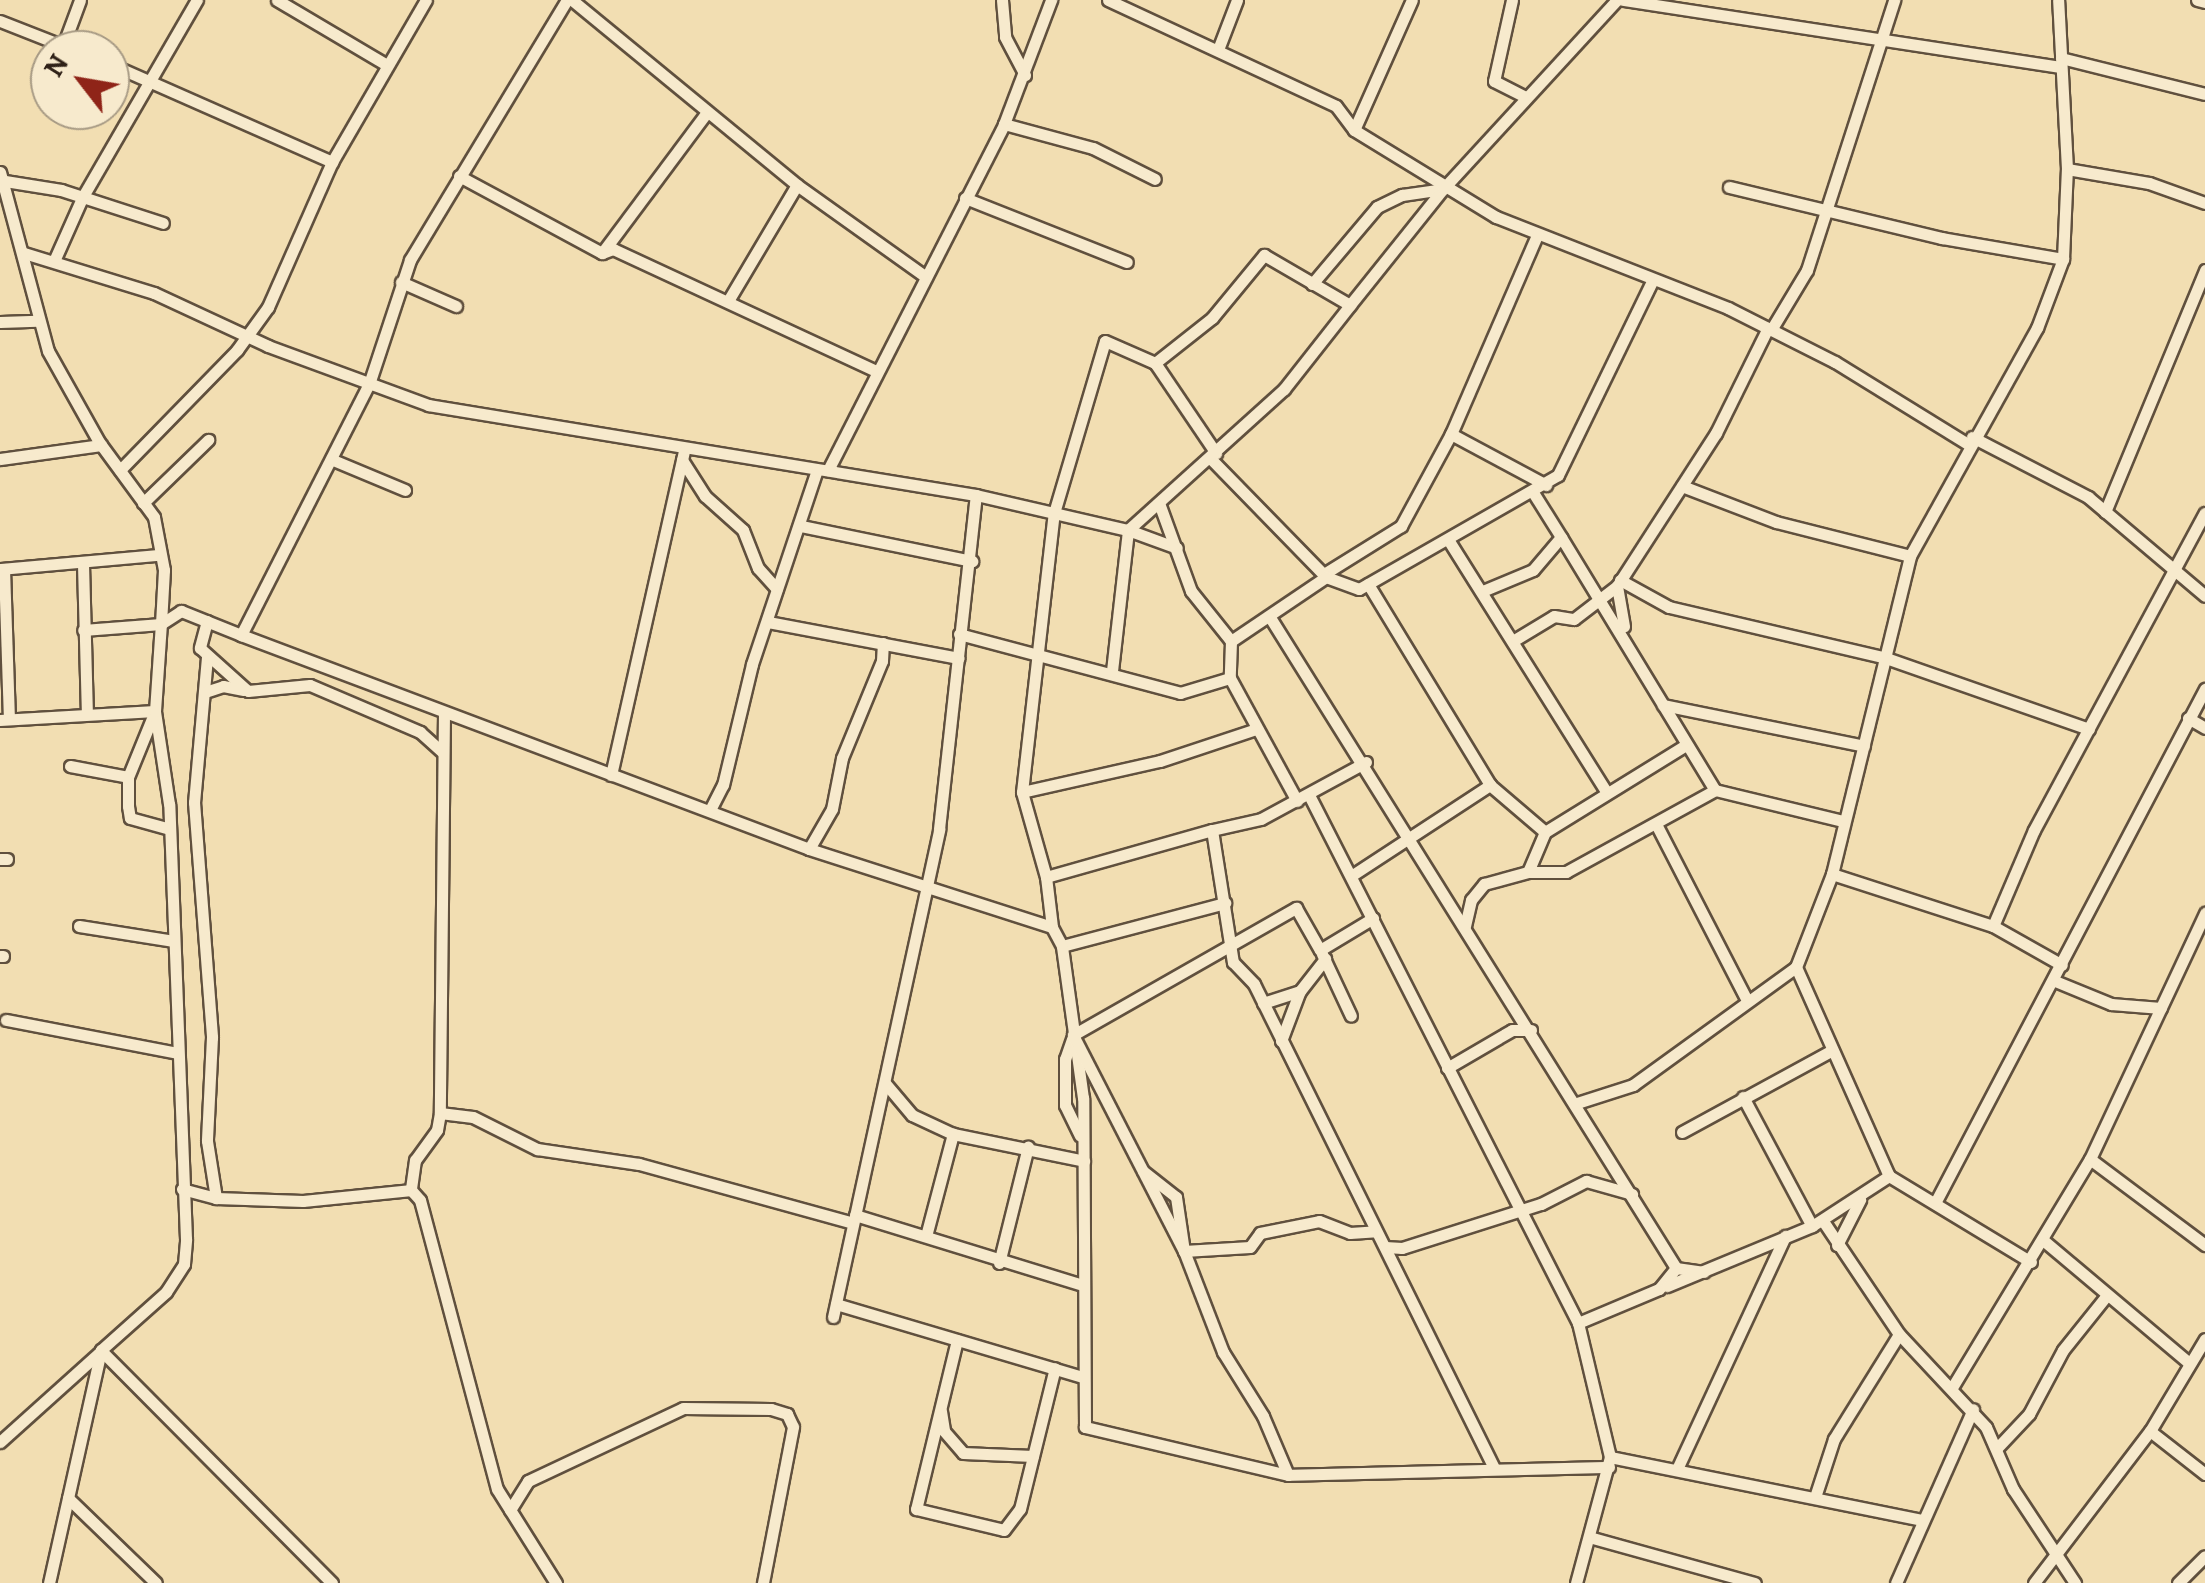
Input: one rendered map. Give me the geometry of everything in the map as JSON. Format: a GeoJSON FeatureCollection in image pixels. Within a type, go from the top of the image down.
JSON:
{"type":"FeatureCollection","features":[{"type":"Feature","properties":{"kind":"street"},"geometry":{"type":"LineString","coordinates":[[73,30],[80,0]]}},
{"type":"Feature","properties":{"kind":"street"},"geometry":{"type":"LineString","coordinates":[[54,261],[82,198],[197,0]]}},
{"type":"Feature","properties":{"kind":"street"},"geometry":{"type":"LineString","coordinates":[[277,0],[387,65]]}},
{"type":"Feature","properties":{"kind":"street"},"geometry":{"type":"LineString","coordinates":[[120,470],[248,338],[303,238],[332,162],[426,0]]}},
{"type":"Feature","properties":{"kind":"street"},"geometry":{"type":"LineString","coordinates":[[241,636],[369,384],[401,282],[459,176],[570,0],[797,185],[923,275]]}},
{"type":"Feature","properties":{"kind":"street"},"geometry":{"type":"LineString","coordinates":[[1002,0],[1005,38],[1025,75]]}},
{"type":"Feature","properties":{"kind":"street"},"geometry":{"type":"LineString","coordinates":[[710,810],[723,785],[777,589],[822,470],[1004,124],[1051,0]]}},
{"type":"Feature","properties":{"kind":"street"},"geometry":{"type":"LineString","coordinates":[[1108,0],[1219,48],[1336,106],[1364,109]]}},
{"type":"Feature","properties":{"kind":"street"},"geometry":{"type":"LineString","coordinates":[[1143,14],[1150,0]]}},
{"type":"Feature","properties":{"kind":"street"},"geometry":{"type":"LineString","coordinates":[[1219,48],[1237,0]]}},
{"type":"Feature","properties":{"kind":"street"},"geometry":{"type":"LineString","coordinates":[[1354,130],[1412,0]]}},
{"type":"Feature","properties":{"kind":"street"},"geometry":{"type":"LineString","coordinates":[[1512,0],[1494,81],[1524,96]]}},
{"type":"Feature","properties":{"kind":"street"},"geometry":{"type":"LineString","coordinates":[[1597,0],[1885,43],[2060,62],[2205,94]]}},
{"type":"Feature","properties":{"kind":"street"},"geometry":{"type":"LineString","coordinates":[[1516,639],[1554,616],[1574,619],[1603,600],[1619,583],[1682,486],[1807,270],[1885,43],[1894,0]]}},
{"type":"Feature","properties":{"kind":"street"},"geometry":{"type":"LineString","coordinates":[[1577,1103],[1633,1085],[1746,998],[1796,967],[1832,874],[1910,556],[1970,440],[2038,328],[2063,259],[2067,169],[2058,0]]}},
{"type":"Feature","properties":{"kind":"street"},"geometry":{"type":"LineString","coordinates":[[2197,0],[2205,2]]}},
{"type":"Feature","properties":{"kind":"street"},"geometry":{"type":"LineString","coordinates":[[1112,671],[1128,530],[1284,388],[1443,189],[1524,96],[1617,2]]}},
{"type":"Feature","properties":{"kind":"street"},"geometry":{"type":"LineString","coordinates":[[0,21],[30,33]]}},
{"type":"Feature","properties":{"kind":"street"},"geometry":{"type":"LineString","coordinates":[[130,72],[332,162]]}},
{"type":"Feature","properties":{"kind":"street"},"geometry":{"type":"LineString","coordinates":[[1336,106],[1354,130],[1443,189],[1538,235],[1770,329],[2105,512],[2205,596]]}},
{"type":"Feature","properties":{"kind":"street"},"geometry":{"type":"LineString","coordinates":[[602,252],[706,112]]}},
{"type":"Feature","properties":{"kind":"street"},"geometry":{"type":"LineString","coordinates":[[1004,124],[1094,148],[1155,179]]}},
{"type":"Feature","properties":{"kind":"street"},"geometry":{"type":"LineString","coordinates":[[2067,169],[2149,183],[2205,203]]}},
{"type":"Feature","properties":{"kind":"street"},"geometry":{"type":"LineString","coordinates":[[459,176],[602,252],[613,249],[876,371]]}},
{"type":"Feature","properties":{"kind":"street"},"geometry":{"type":"LineString","coordinates":[[3,177],[163,223]]}},
{"type":"Feature","properties":{"kind":"street"},"geometry":{"type":"LineString","coordinates":[[0,1442],[166,1292],[184,1264],[170,829],[155,711],[164,570],[158,555],[154,517],[68,393],[37,321],[24,252],[3,177]]}},
{"type":"Feature","properties":{"kind":"street"},"geometry":{"type":"LineString","coordinates":[[728,301],[797,185]]}},
{"type":"Feature","properties":{"kind":"street"},"geometry":{"type":"LineString","coordinates":[[1729,187],[2063,259]]}},
{"type":"Feature","properties":{"kind":"street"},"geometry":{"type":"LineString","coordinates":[[1312,284],[1377,207],[1443,189]]}},
{"type":"Feature","properties":{"kind":"street"},"geometry":{"type":"LineString","coordinates":[[965,198],[1126,262]]}},
{"type":"Feature","properties":{"kind":"street"},"geometry":{"type":"LineString","coordinates":[[1231,642],[1271,619],[1325,576],[1401,526],[1452,434],[1538,235]]}},
{"type":"Feature","properties":{"kind":"street"},"geometry":{"type":"LineString","coordinates":[[24,252],[184,305],[248,338],[444,408],[683,456],[822,470],[976,496],[1128,530],[1176,548]]}},
{"type":"Feature","properties":{"kind":"street"},"geometry":{"type":"LineString","coordinates":[[1155,362],[1212,318],[1264,255],[1350,305]]}},
{"type":"Feature","properties":{"kind":"street"},"geometry":{"type":"LineString","coordinates":[[2105,512],[2205,270]]}},
{"type":"Feature","properties":{"kind":"street"},"geometry":{"type":"LineString","coordinates":[[1652,281],[1558,474],[1534,494],[1449,541],[1368,584],[1347,588],[1325,576],[1213,455],[1155,362],[1105,341],[1054,513],[1022,792],[1046,877],[1052,927],[1062,946],[1083,1098],[1085,1428],[1288,1476],[1610,1462],[1678,1469],[1816,1494],[1922,1520]]}},
{"type":"Feature","properties":{"kind":"street"},"geometry":{"type":"LineString","coordinates":[[401,282],[456,306]]}},
{"type":"Feature","properties":{"kind":"street"},"geometry":{"type":"LineString","coordinates":[[0,322],[37,321]]}},
{"type":"Feature","properties":{"kind":"street"},"geometry":{"type":"LineString","coordinates":[[1452,434],[1546,486]]}},
{"type":"Feature","properties":{"kind":"street"},"geometry":{"type":"LineString","coordinates":[[144,502],[208,440]]}},
{"type":"Feature","properties":{"kind":"street"},"geometry":{"type":"LineString","coordinates":[[0,459],[101,444]]}},
{"type":"Feature","properties":{"kind":"street"},"geometry":{"type":"LineString","coordinates":[[683,456],[705,496],[743,530],[758,568],[777,589]]}},
{"type":"Feature","properties":{"kind":"street"},"geometry":{"type":"LineString","coordinates":[[611,775],[683,456]]}},
{"type":"Feature","properties":{"kind":"street"},"geometry":{"type":"LineString","coordinates":[[333,460],[405,490]]}},
{"type":"Feature","properties":{"kind":"street"},"geometry":{"type":"LineString","coordinates":[[1682,486],[1776,522],[1910,556]]}},
{"type":"Feature","properties":{"kind":"street"},"geometry":{"type":"LineString","coordinates":[[1534,494],[1603,600],[1715,790]]}},
{"type":"Feature","properties":{"kind":"street"},"geometry":{"type":"LineString","coordinates":[[976,496],[972,561],[959,634],[939,829],[834,1310],[1082,1377]]}},
{"type":"Feature","properties":{"kind":"street"},"geometry":{"type":"LineString","coordinates":[[1159,503],[1190,591],[1231,642],[1230,678],[1256,730],[1354,874],[1447,1068],[1578,1323],[1610,1462],[1576,1583]]}},
{"type":"Feature","properties":{"kind":"street"},"geometry":{"type":"LineString","coordinates":[[1993,926],[2089,728],[2205,514]]}},
{"type":"Feature","properties":{"kind":"street"},"geometry":{"type":"LineString","coordinates":[[801,526],[972,561]]}},
{"type":"Feature","properties":{"kind":"street"},"geometry":{"type":"LineString","coordinates":[[1485,590],[1533,570],[1561,537]]}},
{"type":"Feature","properties":{"kind":"street"},"geometry":{"type":"LineString","coordinates":[[1449,541],[1485,590],[1492,610],[1516,639],[1540,692],[1607,792]]}},
{"type":"Feature","properties":{"kind":"street"},"geometry":{"type":"LineString","coordinates":[[155,711],[4,720],[2,569],[158,555]]}},
{"type":"Feature","properties":{"kind":"street"},"geometry":{"type":"LineString","coordinates":[[83,564],[87,714]]}},
{"type":"Feature","properties":{"kind":"street"},"geometry":{"type":"LineString","coordinates":[[1619,583],[1631,649]]}},
{"type":"Feature","properties":{"kind":"street"},"geometry":{"type":"LineString","coordinates":[[1619,583],[1654,602],[1886,658],[2089,728]]}},
{"type":"Feature","properties":{"kind":"street"},"geometry":{"type":"LineString","coordinates":[[1368,584],[1490,785],[1544,832]]}},
{"type":"Feature","properties":{"kind":"street"},"geometry":{"type":"LineString","coordinates":[[83,630],[161,624],[181,611],[809,850],[1052,927]]}},
{"type":"Feature","properties":{"kind":"street"},"geometry":{"type":"LineString","coordinates":[[1271,619],[1366,762],[1676,1268]]}},
{"type":"Feature","properties":{"kind":"street"},"geometry":{"type":"LineString","coordinates":[[207,622],[200,642],[207,657],[248,690]]}},
{"type":"Feature","properties":{"kind":"street"},"geometry":{"type":"LineString","coordinates":[[768,622],[958,658]]}},
{"type":"Feature","properties":{"kind":"street"},"geometry":{"type":"LineString","coordinates":[[959,634],[1041,651],[1180,692],[1230,678]]}},
{"type":"Feature","properties":{"kind":"street"},"geometry":{"type":"LineString","coordinates":[[809,850],[832,809],[883,643]]}},
{"type":"Feature","properties":{"kind":"street"},"geometry":{"type":"LineString","coordinates":[[207,657],[194,802],[212,1037],[208,1141],[216,1198]]}},
{"type":"Feature","properties":{"kind":"street"},"geometry":{"type":"LineString","coordinates":[[205,692],[223,686],[248,690],[310,685],[420,732],[446,756]]}},
{"type":"Feature","properties":{"kind":"street"},"geometry":{"type":"LineString","coordinates":[[1934,1204],[2205,689]]}},
{"type":"Feature","properties":{"kind":"street"},"geometry":{"type":"LineString","coordinates":[[1663,705],[1864,746]]}},
{"type":"Feature","properties":{"kind":"street"},"geometry":{"type":"LineString","coordinates":[[155,711],[128,776],[130,818],[170,829]]}},
{"type":"Feature","properties":{"kind":"street"},"geometry":{"type":"LineString","coordinates":[[444,713],[440,1114],[437,1130],[415,1160],[411,1190],[420,1200],[496,1489],[556,1583]]}},
{"type":"Feature","properties":{"kind":"street"},"geometry":{"type":"LineString","coordinates":[[2188,718],[2205,728]]}},
{"type":"Feature","properties":{"kind":"street"},"geometry":{"type":"LineString","coordinates":[[1022,792],[1160,761],[1256,730]]}},
{"type":"Feature","properties":{"kind":"street"},"geometry":{"type":"LineString","coordinates":[[1528,872],[1544,832],[1686,745]]}},
{"type":"Feature","properties":{"kind":"street"},"geometry":{"type":"LineString","coordinates":[[1046,877],[1261,818],[1366,762]]}},
{"type":"Feature","properties":{"kind":"street"},"geometry":{"type":"LineString","coordinates":[[70,766],[128,776]]}},
{"type":"Feature","properties":{"kind":"street"},"geometry":{"type":"LineString","coordinates":[[1354,874],[1490,785]]}},
{"type":"Feature","properties":{"kind":"street"},"geometry":{"type":"LineString","coordinates":[[1465,926],[1471,900],[1484,884],[1528,872],[1566,872],[1715,790],[1843,821]]}},
{"type":"Feature","properties":{"kind":"street"},"geometry":{"type":"LineString","coordinates":[[1656,824],[1746,998]]}},
{"type":"Feature","properties":{"kind":"street"},"geometry":{"type":"LineString","coordinates":[[1212,830],[1233,962],[1263,1004],[1385,1247],[1413,1315],[1494,1468]]}},
{"type":"Feature","properties":{"kind":"street"},"geometry":{"type":"LineString","coordinates":[[1832,874],[1993,926],[2062,965]]}},
{"type":"Feature","properties":{"kind":"street"},"geometry":{"type":"LineString","coordinates":[[1062,946],[1224,903]]}},
{"type":"Feature","properties":{"kind":"street"},"geometry":{"type":"LineString","coordinates":[[1084,1143],[1065,1105],[1064,1059],[1073,1035],[1296,908],[1351,1016]]}},
{"type":"Feature","properties":{"kind":"street"},"geometry":{"type":"LineString","coordinates":[[1953,1386],[2090,1159],[2205,913]]}},
{"type":"Feature","properties":{"kind":"street"},"geometry":{"type":"LineString","coordinates":[[1281,1040],[1300,991],[1323,955],[1373,918]]}},
{"type":"Feature","properties":{"kind":"street"},"geometry":{"type":"LineString","coordinates":[[79,926],[174,941]]}},
{"type":"Feature","properties":{"kind":"street"},"geometry":{"type":"LineString","coordinates":[[1796,967],[1829,1052],[1889,1176],[2031,1262]]}},
{"type":"Feature","properties":{"kind":"street"},"geometry":{"type":"LineString","coordinates":[[2054,981],[2111,1004],[2161,1008]]}},
{"type":"Feature","properties":{"kind":"street"},"geometry":{"type":"LineString","coordinates":[[1263,1004],[1300,991]]}},
{"type":"Feature","properties":{"kind":"street"},"geometry":{"type":"LineString","coordinates":[[1512,1030],[1520,1013]]}},
{"type":"Feature","properties":{"kind":"street"},"geometry":{"type":"LineString","coordinates":[[6,1020],[177,1054]]}},
{"type":"Feature","properties":{"kind":"street"},"geometry":{"type":"LineString","coordinates":[[1447,1068],[1512,1030],[1531,1030]]}},
{"type":"Feature","properties":{"kind":"street"},"geometry":{"type":"LineString","coordinates":[[1073,1035],[1184,1251],[1224,1352],[1263,1416],[1288,1476]]}},
{"type":"Feature","properties":{"kind":"street"},"geometry":{"type":"LineString","coordinates":[[1682,1132],[1829,1052]]}},
{"type":"Feature","properties":{"kind":"street"},"geometry":{"type":"LineString","coordinates":[[885,1083],[912,1114],[953,1134],[1084,1161]]}},
{"type":"Feature","properties":{"kind":"street"},"geometry":{"type":"LineString","coordinates":[[1743,1097],[1818,1224],[1899,1334],[1972,1409],[1997,1448],[2013,1489],[2075,1583]]}},
{"type":"Feature","properties":{"kind":"street"},"geometry":{"type":"LineString","coordinates":[[1083,1098],[1108,1098]]}},
{"type":"Feature","properties":{"kind":"street"},"geometry":{"type":"LineString","coordinates":[[440,1114],[473,1118],[537,1149],[638,1164],[926,1236],[999,1263],[1083,1285]]}},
{"type":"Feature","properties":{"kind":"street"},"geometry":{"type":"LineString","coordinates":[[926,1236],[953,1134]]}},
{"type":"Feature","properties":{"kind":"street"},"geometry":{"type":"LineString","coordinates":[[999,1263],[1028,1147]]}},
{"type":"Feature","properties":{"kind":"street"},"geometry":{"type":"LineString","coordinates":[[2090,1159],[2205,1245]]}},
{"type":"Feature","properties":{"kind":"street"},"geometry":{"type":"LineString","coordinates":[[1143,1171],[1176,1196],[1184,1216],[1184,1251]]}},
{"type":"Feature","properties":{"kind":"street"},"geometry":{"type":"LineString","coordinates":[[1578,1323],[1818,1224],[1889,1176]]}},
{"type":"Feature","properties":{"kind":"street"},"geometry":{"type":"LineString","coordinates":[[1385,1247],[1402,1248],[1522,1209],[1586,1181],[1632,1194]]}},
{"type":"Feature","properties":{"kind":"street"},"geometry":{"type":"LineString","coordinates":[[182,1190],[216,1198],[303,1201],[411,1190]]}},
{"type":"Feature","properties":{"kind":"street"},"geometry":{"type":"LineString","coordinates":[[1837,1245],[1861,1197]]}},
{"type":"Feature","properties":{"kind":"street"},"geometry":{"type":"LineString","coordinates":[[1184,1251],[1250,1247],[1260,1233],[1320,1222],[1350,1233],[1376,1231]]}},
{"type":"Feature","properties":{"kind":"street"},"geometry":{"type":"LineString","coordinates":[[1678,1469],[1785,1236]]}},
{"type":"Feature","properties":{"kind":"street"},"geometry":{"type":"LineString","coordinates":[[2043,1240],[2190,1363]]}},
{"type":"Feature","properties":{"kind":"street"},"geometry":{"type":"LineString","coordinates":[[1676,1268],[1704,1272]]}},
{"type":"Feature","properties":{"kind":"street"},"geometry":{"type":"LineString","coordinates":[[1659,1289],[1676,1268]]}},
{"type":"Feature","properties":{"kind":"street"},"geometry":{"type":"LineString","coordinates":[[1997,1448],[2029,1414],[2062,1350],[2107,1295]]}},
{"type":"Feature","properties":{"kind":"street"},"geometry":{"type":"LineString","coordinates":[[1816,1494],[1834,1439],[1899,1334]]}},
{"type":"Feature","properties":{"kind":"street"},"geometry":{"type":"LineString","coordinates":[[956,1340],[916,1508],[1004,1530],[1020,1508],[1055,1368]]}},
{"type":"Feature","properties":{"kind":"street"},"geometry":{"type":"LineString","coordinates":[[2034,1583],[2150,1431],[2190,1363],[2203,1349]]}},
{"type":"Feature","properties":{"kind":"street"},"geometry":{"type":"LineString","coordinates":[[49,1583],[101,1350]]}},
{"type":"Feature","properties":{"kind":"street"},"geometry":{"type":"LineString","coordinates":[[101,1350],[332,1583]]}},
{"type":"Feature","properties":{"kind":"street"},"geometry":{"type":"LineString","coordinates":[[940,1406],[944,1431],[963,1454],[1033,1456]]}},
{"type":"Feature","properties":{"kind":"street"},"geometry":{"type":"LineString","coordinates":[[510,1510],[528,1480],[683,1408],[771,1409],[787,1414],[794,1427],[763,1583]]}},
{"type":"Feature","properties":{"kind":"street"},"geometry":{"type":"LineString","coordinates":[[1896,1583],[1972,1409]]}},
{"type":"Feature","properties":{"kind":"street"},"geometry":{"type":"LineString","coordinates":[[2150,1431],[2205,1474]]}},
{"type":"Feature","properties":{"kind":"street"},"geometry":{"type":"LineString","coordinates":[[68,1498],[156,1583]]}},
{"type":"Feature","properties":{"kind":"street"},"geometry":{"type":"LineString","coordinates":[[1589,1537],[1755,1583]]}},
{"type":"Feature","properties":{"kind":"street"},"geometry":{"type":"LineString","coordinates":[[2178,1583],[2205,1556]]}}]}
